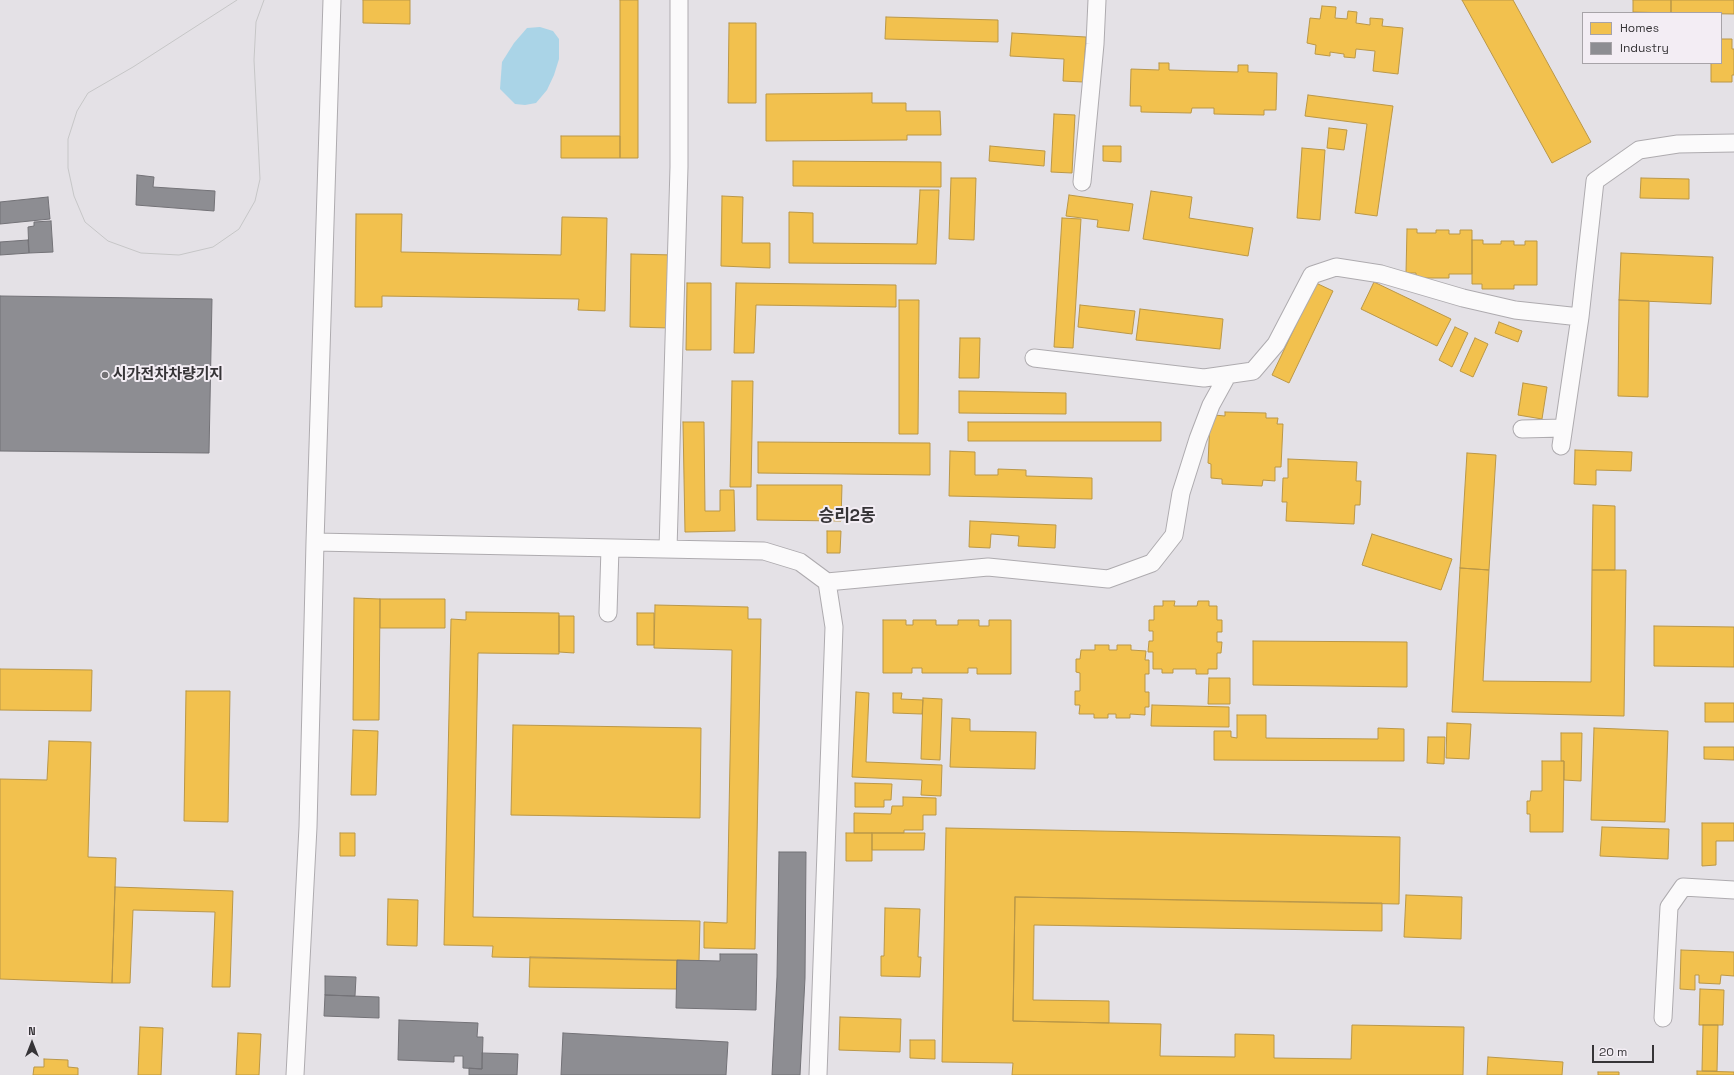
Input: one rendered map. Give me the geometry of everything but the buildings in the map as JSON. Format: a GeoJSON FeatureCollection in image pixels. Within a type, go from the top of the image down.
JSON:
{"type":"FeatureCollection","features":[{"type":"Feature","properties":{"kind":"street"},"geometry":{"type":"LineString","coordinates":[[295,1075],[308,827],[314,542],[332,0]]}},
{"type":"Feature","properties":{"kind":"street"},"geometry":{"type":"LineString","coordinates":[[668,549],[679,167],[679,0]]}},
{"type":"Feature","properties":{"kind":"street"},"geometry":{"type":"LineString","coordinates":[[1082,182],[1095,44],[1097,0]]}},
{"type":"Feature","properties":{"kind":"street"},"geometry":{"type":"LineString","coordinates":[[1561,446],[1580,317],[1595,181],[1639,150],[1678,144],[1734,143]]}},
{"type":"Feature","properties":{"kind":"street"},"geometry":{"type":"LineString","coordinates":[[1034,358],[1204,378],[1227,376],[1253,371],[1276,344],[1312,275],[1336,267],[1381,274],[1463,298],[1515,310],[1580,317]]}},
{"type":"Feature","properties":{"kind":"street"},"geometry":{"type":"LineString","coordinates":[[314,542],[764,552],[800,562],[827,582],[988,567],[1108,578],[1152,563],[1174,535],[1181,493],[1198,439],[1211,405],[1227,376]]}},
{"type":"Feature","properties":{"kind":"street"},"geometry":{"type":"LineString","coordinates":[[1522,428],[1563,428]]}},
{"type":"Feature","properties":{"kind":"street"},"geometry":{"type":"LineString","coordinates":[[608,613],[610,548]]}},
{"type":"Feature","properties":{"kind":"street"},"geometry":{"type":"LineString","coordinates":[[818,1075],[834,627],[827,582]]}},
{"type":"Feature","properties":{"kind":"street"},"geometry":{"type":"LineString","coordinates":[[1663,1018],[1669,906],[1683,888],[1734,890]]}},
{"type":"Feature","properties":{"kind":"water"},"geometry":{"type":"Polygon","coordinates":[[[540,27],[553,31],[559,39],[559,59],[554,75],[547,90],[536,103],[525,105],[515,104],[500,89],[502,62],[514,43],[527,28],[540,27]]]}},
{"type":"Feature","properties":{"kind":"tram line"},"geometry":{"type":"LineString","coordinates":[[237,0],[133,67],[88,93],[77,111],[68,139],[68,168],[74,196],[85,222],[108,241],[141,253],[179,255],[213,247],[239,229],[255,201],[260,179],[254,60],[256,22],[264,0]]}},
{"type":"Feature","properties":{"kind":"place","name":"시가전차차량기지"},"geometry":{"type":"Point","coordinates":[105,375]}},
{"type":"Feature","properties":{"kind":"district","name":"승리2동"},"geometry":{"type":"Point","coordinates":[847,516]}}]}
